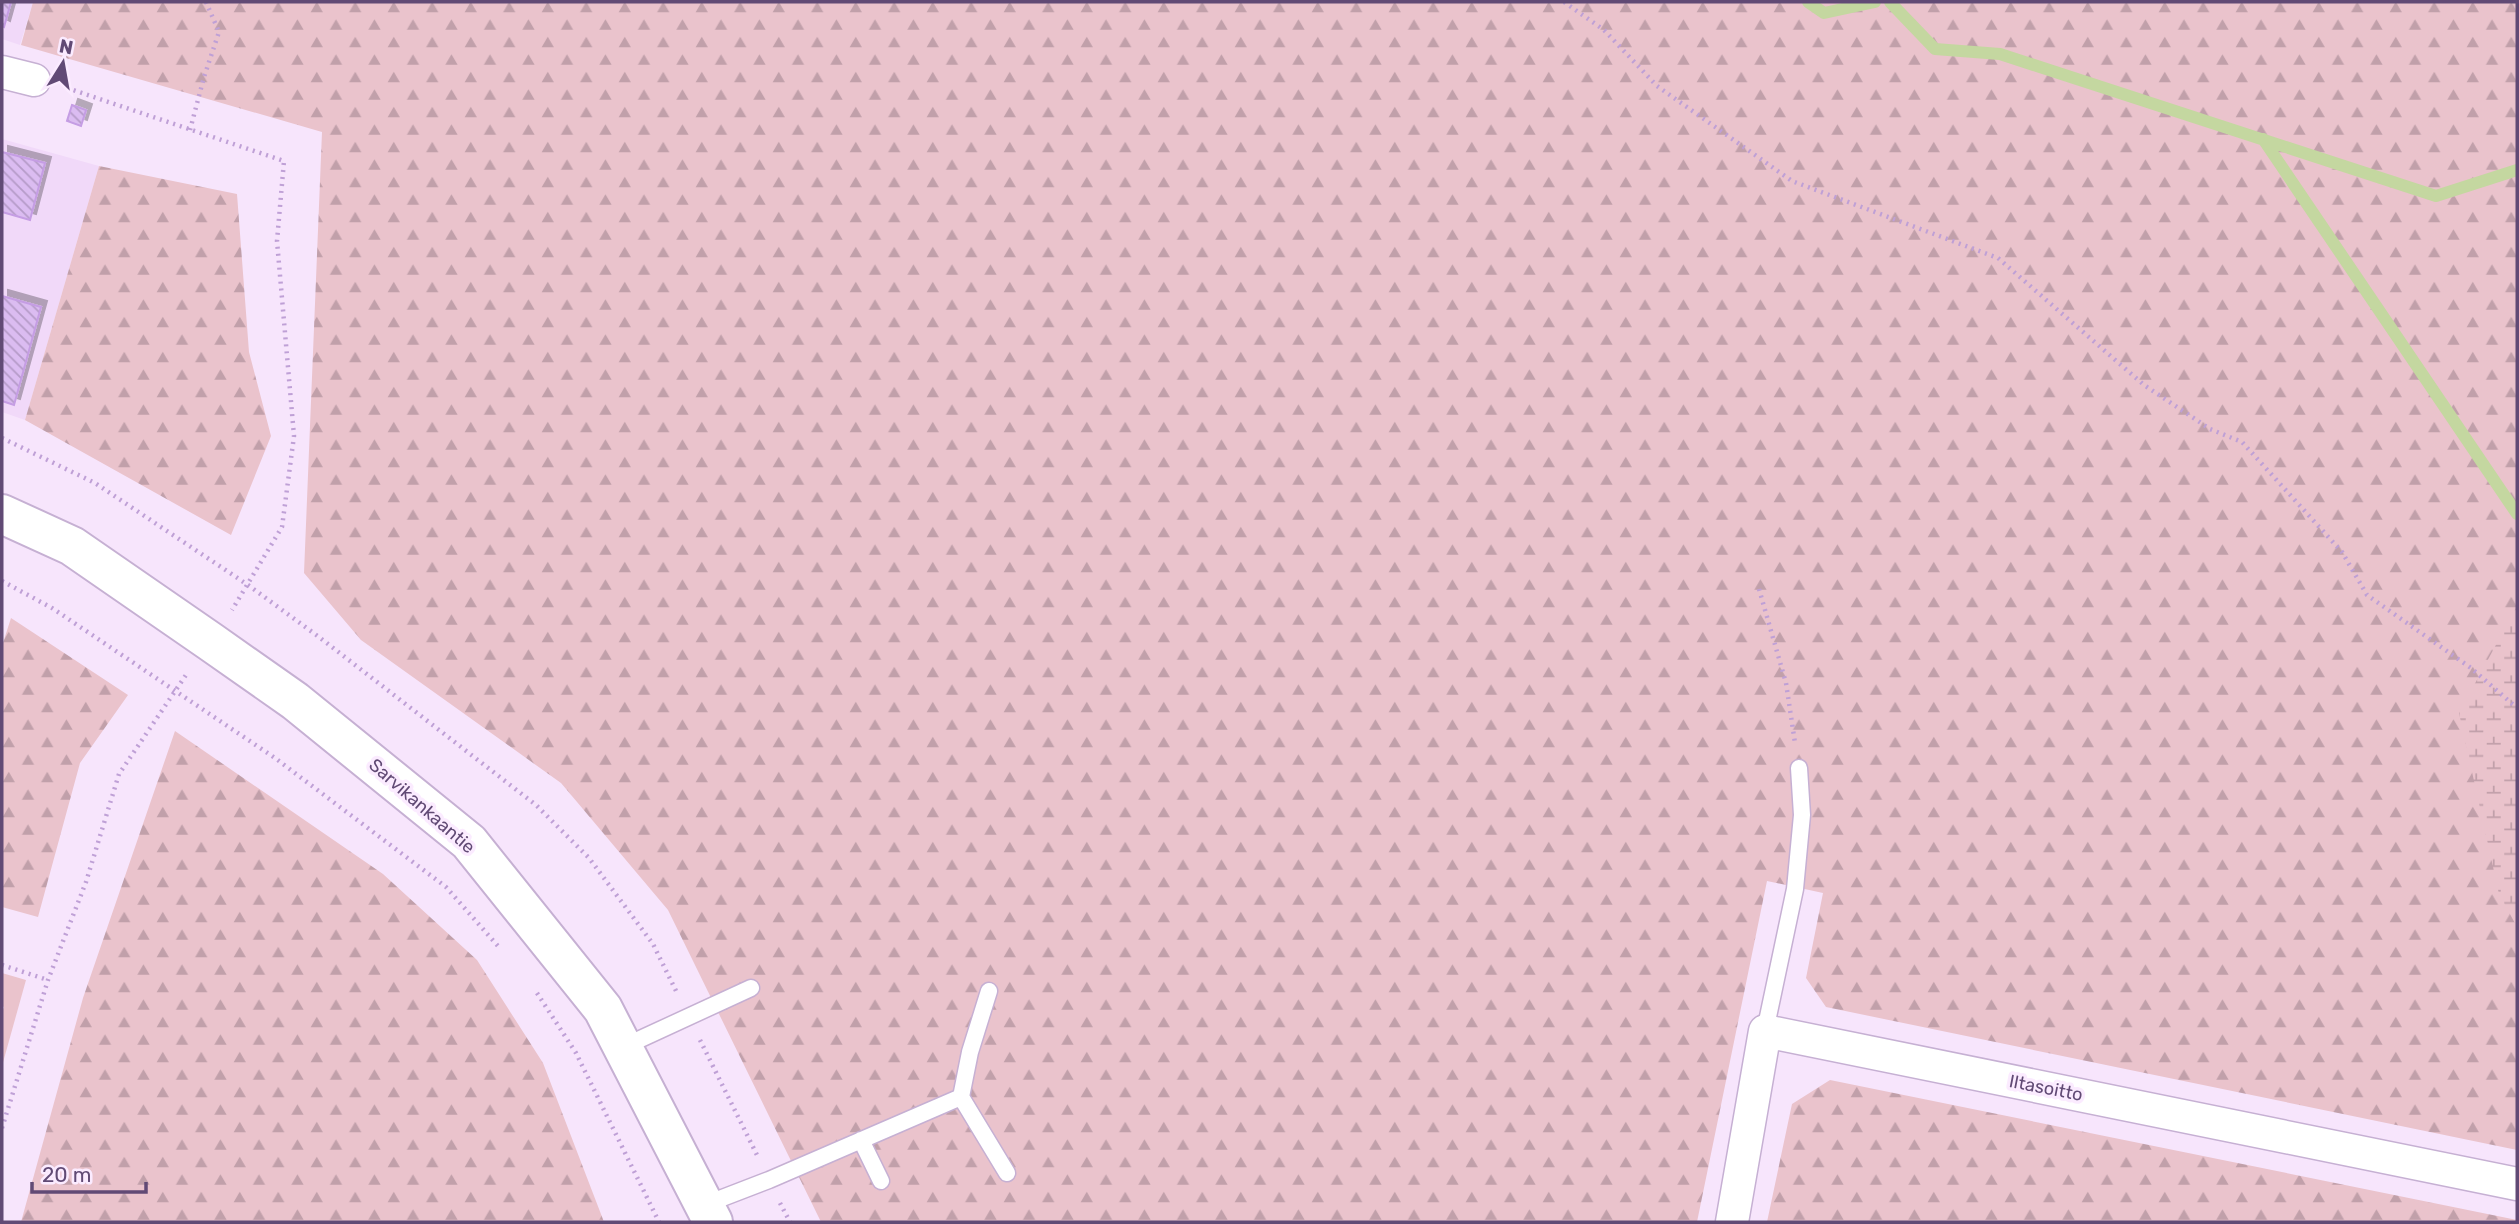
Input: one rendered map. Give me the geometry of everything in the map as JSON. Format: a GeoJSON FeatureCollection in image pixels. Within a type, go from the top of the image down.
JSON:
{"type":"FeatureCollection","features":[{"type":"Feature","properties":{"kind":"street"},"geometry":{"type":"LineString","coordinates":[[2,72],[34,80]]}},
{"type":"Feature","properties":{"kind":"street","name":"Sarvikankaantie"},"geometry":{"type":"LineString","coordinates":[[2,514],[72,547],[296,701],[469,842],[603,1009],[709,1214]]}},
{"type":"Feature","properties":{"kind":"street"},"geometry":{"type":"LineString","coordinates":[[1732,1222],[1765,1031]]}},
{"type":"Feature","properties":{"kind":"street","name":"Iltasoitto"},"geometry":{"type":"LineString","coordinates":[[1765,1031],[2517,1184]]}},
{"type":"Feature","properties":{"kind":"lane"},"geometry":{"type":"LineString","coordinates":[[1765,1031],[1795,889],[1802,814],[1798,768]]}},
{"type":"Feature","properties":{"kind":"lane"},"geometry":{"type":"LineString","coordinates":[[623,1047],[751,988]]}},
{"type":"Feature","properties":{"kind":"lane"},"geometry":{"type":"LineString","coordinates":[[989,991],[970,1052],[961,1097],[1007,1174]]}},
{"type":"Feature","properties":{"kind":"lane"},"geometry":{"type":"LineString","coordinates":[[709,1214],[769,1181],[961,1097]]}},
{"type":"Feature","properties":{"kind":"lane"},"geometry":{"type":"LineString","coordinates":[[861,1140],[881,1181]]}},
{"type":"Feature","properties":{"kind":"path"},"geometry":{"type":"LineString","coordinates":[[190,130],[219,32],[206,2]]}},
{"type":"Feature","properties":{"kind":"path"},"geometry":{"type":"LineString","coordinates":[[1564,2],[1604,30],[1657,86],[1792,181],[1998,258],[2144,385],[2210,429],[2242,442],[2342,552],[2367,595],[2470,668],[2517,708]]}},
{"type":"Feature","properties":{"kind":"path"},"geometry":{"type":"LineString","coordinates":[[2,1128],[48,980],[86,882],[119,774],[174,691],[211,642],[282,527],[294,436],[277,241],[284,161],[34,80]]}},
{"type":"Feature","properties":{"kind":"path"},"geometry":{"type":"LineString","coordinates":[[2,438],[95,483],[248,585],[536,805],[589,858],[653,944],[790,1222]]}},
{"type":"Feature","properties":{"kind":"path"},"geometry":{"type":"LineString","coordinates":[[2,581],[52,608],[275,758],[446,887],[499,946]]}},
{"type":"Feature","properties":{"kind":"path"},"geometry":{"type":"LineString","coordinates":[[1759,589],[1786,683],[1798,768]]}},
{"type":"Feature","properties":{"kind":"path"},"geometry":{"type":"LineString","coordinates":[[2,965],[48,980]]}},
{"type":"Feature","properties":{"kind":"path"},"geometry":{"type":"LineString","coordinates":[[533,986],[576,1054],[659,1222]]}},
{"type":"Feature","properties":{"kind":"shaded area"},"geometry":{"type":"Polygon","coordinates":[[[2,2],[33,2],[20,45],[2,39],[2,2]]]}},
{"type":"Feature","properties":{"kind":"shaded area"},"geometry":{"type":"Polygon","coordinates":[[[2,139],[99,166],[25,420],[2,412],[2,139]]]}},
{"type":"Feature","properties":{"kind":"green space"},"geometry":{"type":"Polygon","coordinates":[[[33,2],[2517,2],[2517,1150],[1826,1007],[1806,978],[1823,893],[1767,881],[1697,1222],[821,1222],[668,910],[561,783],[361,640],[304,573],[322,132],[21,45],[33,2]]]}},
{"type":"Feature","properties":{"kind":"green space"},"geometry":{"type":"Polygon","coordinates":[[[99,166],[237,194],[249,352],[271,436],[231,535],[25,420],[99,166]]]}},
{"type":"Feature","properties":{"kind":"green space"},"geometry":{"type":"Polygon","coordinates":[[[2517,606],[2517,927],[2499,894],[2459,713],[2517,606]]]}},
{"type":"Feature","properties":{"kind":"green space"},"geometry":{"type":"Polygon","coordinates":[[[11,618],[128,695],[80,763],[38,917],[2,907],[2,646],[11,618]]]}},
{"type":"Feature","properties":{"kind":"green space"},"geometry":{"type":"Polygon","coordinates":[[[175,731],[383,874],[477,960],[543,1063],[604,1222],[21,1222],[83,998],[175,731]]]}},
{"type":"Feature","properties":{"kind":"green space"},"geometry":{"type":"Polygon","coordinates":[[[2,973],[26,980],[2,1066],[4,1007],[2,973]]]}},
{"type":"Feature","properties":{"kind":"green space"},"geometry":{"type":"Polygon","coordinates":[[[1830,1080],[2517,1222],[1767,1222],[1792,1104],[1830,1080]]]}},
{"type":"Feature","properties":{"kind":"building"},"geometry":{"type":"Polygon","coordinates":[[[2,2],[11,2],[4,27],[2,26],[2,2]]]}},
{"type":"Feature","properties":{"kind":"building"},"geometry":{"type":"Polygon","coordinates":[[[72,105],[86,110],[81,126],[67,121],[72,105]]]}},
{"type":"Feature","properties":{"kind":"building"},"geometry":{"type":"Polygon","coordinates":[[[2,152],[45,163],[30,220],[2,212],[2,152]]]}},
{"type":"Feature","properties":{"kind":"building"},"geometry":{"type":"Polygon","coordinates":[[[2,296],[41,307],[14,405],[2,401],[2,296]]]}},
{"type":"Feature","properties":{"kind":"waterway"},"geometry":{"type":"LineString","coordinates":[[1808,2],[1824,13],[1875,2]]}},
{"type":"Feature","properties":{"kind":"waterway"},"geometry":{"type":"LineString","coordinates":[[1890,2],[1935,49],[2000,54],[2436,196],[2517,170]]}},
{"type":"Feature","properties":{"kind":"waterway"},"geometry":{"type":"LineString","coordinates":[[2263,139],[2517,514]]}}]}
